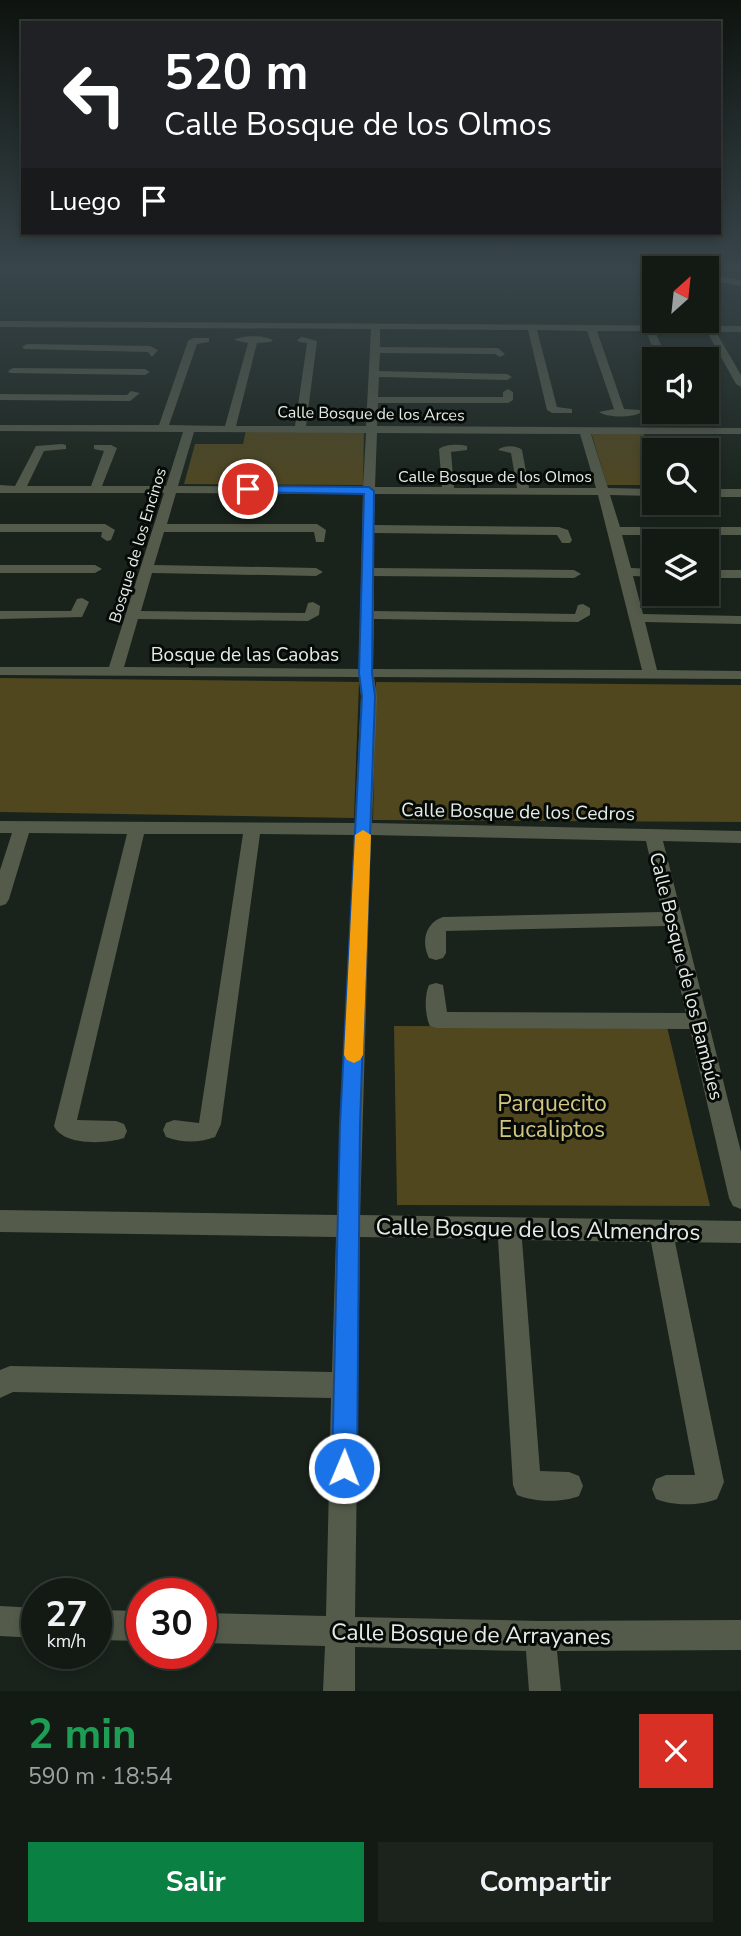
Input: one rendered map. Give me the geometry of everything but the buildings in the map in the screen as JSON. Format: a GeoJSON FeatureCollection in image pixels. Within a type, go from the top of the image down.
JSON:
{"type":"FeatureCollection","features":[{"type":"Feature","properties":{"kind":"street"},"geometry":{"type":"LineString","coordinates":[[0,391],[25,350]]}},
{"type":"Feature","properties":{"kind":"street"},"geometry":{"type":"LineString","coordinates":[[20,359],[138,350]]}},
{"type":"Feature","properties":{"kind":"street"},"geometry":{"type":"LineString","coordinates":[[152,354],[153,350]]}},
{"type":"Feature","properties":{"kind":"street"},"geometry":{"type":"LineString","coordinates":[[163,428],[190,350]]}},
{"type":"Feature","properties":{"kind":"street"},"geometry":{"type":"LineString","coordinates":[[230,428],[250,350]]}},
{"type":"Feature","properties":{"kind":"street"},"geometry":{"type":"LineString","coordinates":[[300,428],[311,350]]}},
{"type":"Feature","properties":{"kind":"street"},"geometry":{"type":"LineString","coordinates":[[339,1691],[348,1226],[369,696],[366,673],[374,350],[498,351],[500,354]]}},
{"type":"Feature","properties":{"kind":"street"},"geometry":{"type":"LineString","coordinates":[[537,350],[552,410],[568,411]]}},
{"type":"Feature","properties":{"kind":"street"},"geometry":{"type":"LineString","coordinates":[[599,350],[621,412]]}},
{"type":"Feature","properties":{"kind":"street"},"geometry":{"type":"LineString","coordinates":[[726,350],[740,379]]}},
{"type":"Feature","properties":{"kind":"street"},"geometry":{"type":"LineString","coordinates":[[20,359],[145,373]]}},
{"type":"Feature","properties":{"kind":"street"},"geometry":{"type":"LineString","coordinates":[[373,374],[507,380],[508,400],[373,400]]}},
{"type":"Feature","properties":{"kind":"street"},"geometry":{"type":"LineString","coordinates":[[0,397],[130,398],[135,393]]}},
{"type":"Feature","properties":{"kind":"street"},"geometry":{"type":"LineString","coordinates":[[604,412],[636,412]]}},
{"type":"Feature","properties":{"kind":"street","name":"Calle Bosque de los Arces"},"geometry":{"type":"LineString","coordinates":[[0,428],[741,431]]}},
{"type":"Feature","properties":{"kind":"street","name":"Bosque de los Encinos"},"geometry":{"type":"LineString","coordinates":[[115,673],[135,615],[190,428]]}},
{"type":"Feature","properties":{"kind":"street"},"geometry":{"type":"LineString","coordinates":[[584,430],[639,618],[651,675]]}},
{"type":"Feature","properties":{"kind":"street"},"geometry":{"type":"LineString","coordinates":[[19,489],[40,448],[62,447]]}},
{"type":"Feature","properties":{"kind":"street"},"geometry":{"type":"LineString","coordinates":[[95,490],[111,448],[98,447]]}},
{"type":"Feature","properties":{"kind":"street"},"geometry":{"type":"LineString","coordinates":[[448,491],[445,449],[463,448]]}},
{"type":"Feature","properties":{"kind":"street"},"geometry":{"type":"LineString","coordinates":[[504,450],[516,450],[524,492]]}},
{"type":"Feature","properties":{"kind":"street","name":"Calle Bosque de los Olmos"},"geometry":{"type":"LineString","coordinates":[[0,489],[642,492]]}},
{"type":"Feature","properties":{"kind":"street"},"geometry":{"type":"LineString","coordinates":[[719,493],[741,493]]}},
{"type":"Feature","properties":{"kind":"street"},"geometry":{"type":"LineString","coordinates":[[0,528],[105,528],[109,530],[107,537]]}},
{"type":"Feature","properties":{"kind":"street"},"geometry":{"type":"LineString","coordinates":[[161,528],[317,528],[320,530],[320,538]]}},
{"type":"Feature","properties":{"kind":"street"},"geometry":{"type":"LineString","coordinates":[[369,529],[559,531],[564,533],[566,540]]}},
{"type":"Feature","properties":{"kind":"street"},"geometry":{"type":"LineString","coordinates":[[615,531],[741,531]]}},
{"type":"Feature","properties":{"kind":"street"},"geometry":{"type":"LineString","coordinates":[[0,569],[95,570]]}},
{"type":"Feature","properties":{"kind":"street"},"geometry":{"type":"LineString","coordinates":[[148,569],[316,572]]}},
{"type":"Feature","properties":{"kind":"street"},"geometry":{"type":"LineString","coordinates":[[369,572],[574,573]]}},
{"type":"Feature","properties":{"kind":"street"},"geometry":{"type":"LineString","coordinates":[[626,572],[642,573]]}},
{"type":"Feature","properties":{"kind":"street"},"geometry":{"type":"LineString","coordinates":[[719,574],[741,574]]}},
{"type":"Feature","properties":{"kind":"street"},"geometry":{"type":"LineString","coordinates":[[0,615],[72,615],[77,614],[82,602]]}},
{"type":"Feature","properties":{"kind":"street"},"geometry":{"type":"LineString","coordinates":[[135,615],[308,617],[312,615],[313,606]]}},
{"type":"Feature","properties":{"kind":"street"},"geometry":{"type":"LineString","coordinates":[[367,615],[578,618],[583,615],[583,608]]}},
{"type":"Feature","properties":{"kind":"street"},"geometry":{"type":"LineString","coordinates":[[639,618],[741,620]]}},
{"type":"Feature","properties":{"kind":"street","name":"Bosque de las Caobas"},"geometry":{"type":"LineString","coordinates":[[0,671],[741,675]]}},
{"type":"Feature","properties":{"kind":"street","name":"Calle Bosque de los Cedros"},"geometry":{"type":"LineString","coordinates":[[0,827],[363,829],[741,836]]}},
{"type":"Feature","properties":{"kind":"street"},"geometry":{"type":"LineString","coordinates":[[0,899],[22,827]]}},
{"type":"Feature","properties":{"kind":"street"},"geometry":{"type":"LineString","coordinates":[[116,1132],[70,1130],[65,1126],[137,828]]}},
{"type":"Feature","properties":{"kind":"street"},"geometry":{"type":"LineString","coordinates":[[174,1130],[198,1133],[206,1130],[210,1124],[252,830]]}},
{"type":"Feature","properties":{"kind":"street","name":"Calle Bosque de los Bambúes"},"geometry":{"type":"LineString","coordinates":[[653,835],[741,1198]]}},
{"type":"Feature","properties":{"kind":"street"},"geometry":{"type":"LineString","coordinates":[[436,953],[436,929],[443,923],[673,919]]}},
{"type":"Feature","properties":{"kind":"street"},"geometry":{"type":"LineString","coordinates":[[436,991],[437,1020],[700,1021]]}},
{"type":"Feature","properties":{"kind":"street","name":"Calle Bosque de los Almendros"},"geometry":{"type":"LineString","coordinates":[[0,1221],[741,1232]]}},
{"type":"Feature","properties":{"kind":"street"},"geometry":{"type":"LineString","coordinates":[[509,1229],[527,1485],[569,1486]]}},
{"type":"Feature","properties":{"kind":"street"},"geometry":{"type":"LineString","coordinates":[[661,1232],[710,1487],[666,1489]]}},
{"type":"Feature","properties":{"kind":"street"},"geometry":{"type":"LineString","coordinates":[[0,1385],[10,1379],[345,1385]]}},
{"type":"Feature","properties":{"kind":"street"},"geometry":{"type":"LineString","coordinates":[[0,1621],[21,1622]]}},
{"type":"Feature","properties":{"kind":"street","name":"Calle Bosque de Arrayanes"},"geometry":{"type":"LineString","coordinates":[[217,1629],[540,1636],[741,1635]]}},
{"type":"Feature","properties":{"kind":"street"},"geometry":{"type":"LineString","coordinates":[[540,1636],[545,1691]]}},
{"type":"Feature","properties":{"kind":"green space"},"geometry":{"type":"Polygon","coordinates":[[[246,430],[364,431],[363,485],[184,484],[195,444],[243,444],[246,430]]]}},
{"type":"Feature","properties":{"kind":"green space"},"geometry":{"type":"Polygon","coordinates":[[[591,432],[643,432],[645,438],[642,438],[642,485],[607,485],[591,432]]]}},
{"type":"Feature","properties":{"kind":"green space"},"geometry":{"type":"Polygon","coordinates":[[[0,678],[359,682],[354,818],[0,812],[0,678]]]}},
{"type":"Feature","properties":{"kind":"green space"},"geometry":{"type":"Polygon","coordinates":[[[376,682],[741,685],[741,822],[373,820],[376,682]]]}},
{"type":"Feature","properties":{"kind":"green space","name":"Parquecito Eucaliptos"},"geometry":{"type":"Polygon","coordinates":[[[394,1026],[667,1027],[710,1206],[397,1205],[394,1026]]]}},
{"type":"Feature","properties":{"kind":"slow traffic"},"geometry":{"type":"LineString","coordinates":[[354,1055],[363,835]]}},
{"type":"Feature","properties":{"kind":"route"},"geometry":{"type":"LineString","coordinates":[[248,489],[369,491],[366,673],[369,696],[350,1124],[344,1468]]}}]}
